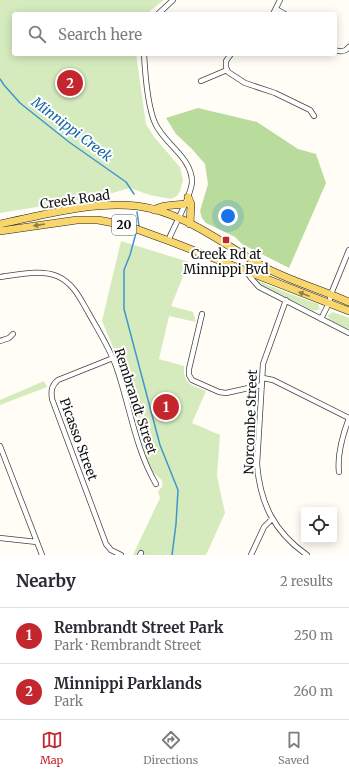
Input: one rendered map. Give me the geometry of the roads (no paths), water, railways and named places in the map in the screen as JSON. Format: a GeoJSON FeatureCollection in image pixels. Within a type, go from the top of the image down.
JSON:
{"type":"FeatureCollection","features":[{"type":"Feature","properties":{"kind":"main road"},"geometry":{"type":"LineString","coordinates":[[154,210],[162,205],[175,206],[186,200],[191,204],[190,224]]}},
{"type":"Feature","properties":{"kind":"main road","name":"Creek Road"},"geometry":{"type":"LineString","coordinates":[[0,224],[89,207],[124,206],[154,210],[178,218],[190,224],[269,269],[349,302]]}},
{"type":"Feature","properties":{"kind":"main road"},"geometry":{"type":"LineString","coordinates":[[89,207],[93,214],[92,220]]}},
{"type":"Feature","properties":{"kind":"main road","name":"Creek Road"},"geometry":{"type":"LineString","coordinates":[[0,231],[64,221],[92,220],[122,225],[168,241],[349,311]]}},
{"type":"Feature","properties":{"kind":"street"},"geometry":{"type":"LineString","coordinates":[[160,12],[173,0]]}},
{"type":"Feature","properties":{"kind":"street"},"geometry":{"type":"LineString","coordinates":[[274,12],[280,0]]}},
{"type":"Feature","properties":{"kind":"street"},"geometry":{"type":"LineString","coordinates":[[276,9],[281,12]]}},
{"type":"Feature","properties":{"kind":"street"},"geometry":{"type":"LineString","coordinates":[[337,51],[344,51],[349,47]]}},
{"type":"Feature","properties":{"kind":"street"},"geometry":{"type":"LineString","coordinates":[[144,56],[151,112],[160,133],[188,166],[191,174],[192,182],[186,200],[168,241]]}},
{"type":"Feature","properties":{"kind":"street"},"geometry":{"type":"LineString","coordinates":[[230,56],[226,62],[226,67],[231,75],[245,83],[275,92],[310,110],[314,116]]}},
{"type":"Feature","properties":{"kind":"street"},"geometry":{"type":"LineString","coordinates":[[201,81],[227,70]]}},
{"type":"Feature","properties":{"kind":"street"},"geometry":{"type":"LineString","coordinates":[[321,319],[329,303],[331,294],[349,250]]}},
{"type":"Feature","properties":{"kind":"street"},"geometry":{"type":"LineString","coordinates":[[247,272],[256,285],[349,333]]}},
{"type":"Feature","properties":{"kind":"street","name":"Rembrandt Street"},"geometry":{"type":"LineString","coordinates":[[0,277],[33,273],[47,274],[57,276],[68,282],[76,292],[113,358],[138,443],[147,469],[156,484]]}},
{"type":"Feature","properties":{"kind":"street","name":"Norcombe Street"},"geometry":{"type":"LineString","coordinates":[[286,300],[263,364],[258,479],[261,494],[272,519],[290,542],[307,555]]}},
{"type":"Feature","properties":{"kind":"street"},"geometry":{"type":"LineString","coordinates":[[202,314],[189,369],[189,375],[192,380],[219,392],[226,393],[262,386]]}},
{"type":"Feature","properties":{"kind":"street"},"geometry":{"type":"LineString","coordinates":[[0,340],[9,338],[13,334]]}},
{"type":"Feature","properties":{"kind":"street","name":"Picasso Street"},"geometry":{"type":"LineString","coordinates":[[113,358],[58,380],[51,390],[52,399],[106,544],[111,550],[121,555]]}},
{"type":"Feature","properties":{"kind":"street"},"geometry":{"type":"LineString","coordinates":[[263,378],[273,380],[349,418],[338,462],[339,472]]}},
{"type":"Feature","properties":{"kind":"street"},"geometry":{"type":"LineString","coordinates":[[0,446],[42,555]]}},
{"type":"Feature","properties":{"kind":"street"},"geometry":{"type":"LineString","coordinates":[[251,555],[264,527],[272,519]]}},
{"type":"Feature","properties":{"kind":"street"},"geometry":{"type":"LineString","coordinates":[[0,538],[37,542]]}},
{"type":"Feature","properties":{"kind":"waterway","name":"Minnippi Creek"},"geometry":{"type":"LineString","coordinates":[[0,79],[20,103],[69,142],[126,182],[134,194]]}},
{"type":"Feature","properties":{"kind":"waterway","name":"Minnippi Creek"},"geometry":{"type":"LineString","coordinates":[[137,212],[139,226]]}},
{"type":"Feature","properties":{"kind":"waterway","name":"Minnippi Creek"},"geometry":{"type":"LineString","coordinates":[[136,233],[124,270],[124,309],[160,445],[178,490],[172,555]]}},
{"type":"Feature","properties":{"kind":"place","name":"Minnippi Parklands"},"geometry":{"type":"Point","coordinates":[70,83]}},
{"type":"Feature","properties":{"kind":"place","name":"Creek Rd at Minnippi Bvd"},"geometry":{"type":"Point","coordinates":[226,240]}},
{"type":"Feature","properties":{"kind":"place","name":"Rembrandt Street Park"},"geometry":{"type":"Point","coordinates":[166,407]}}]}
